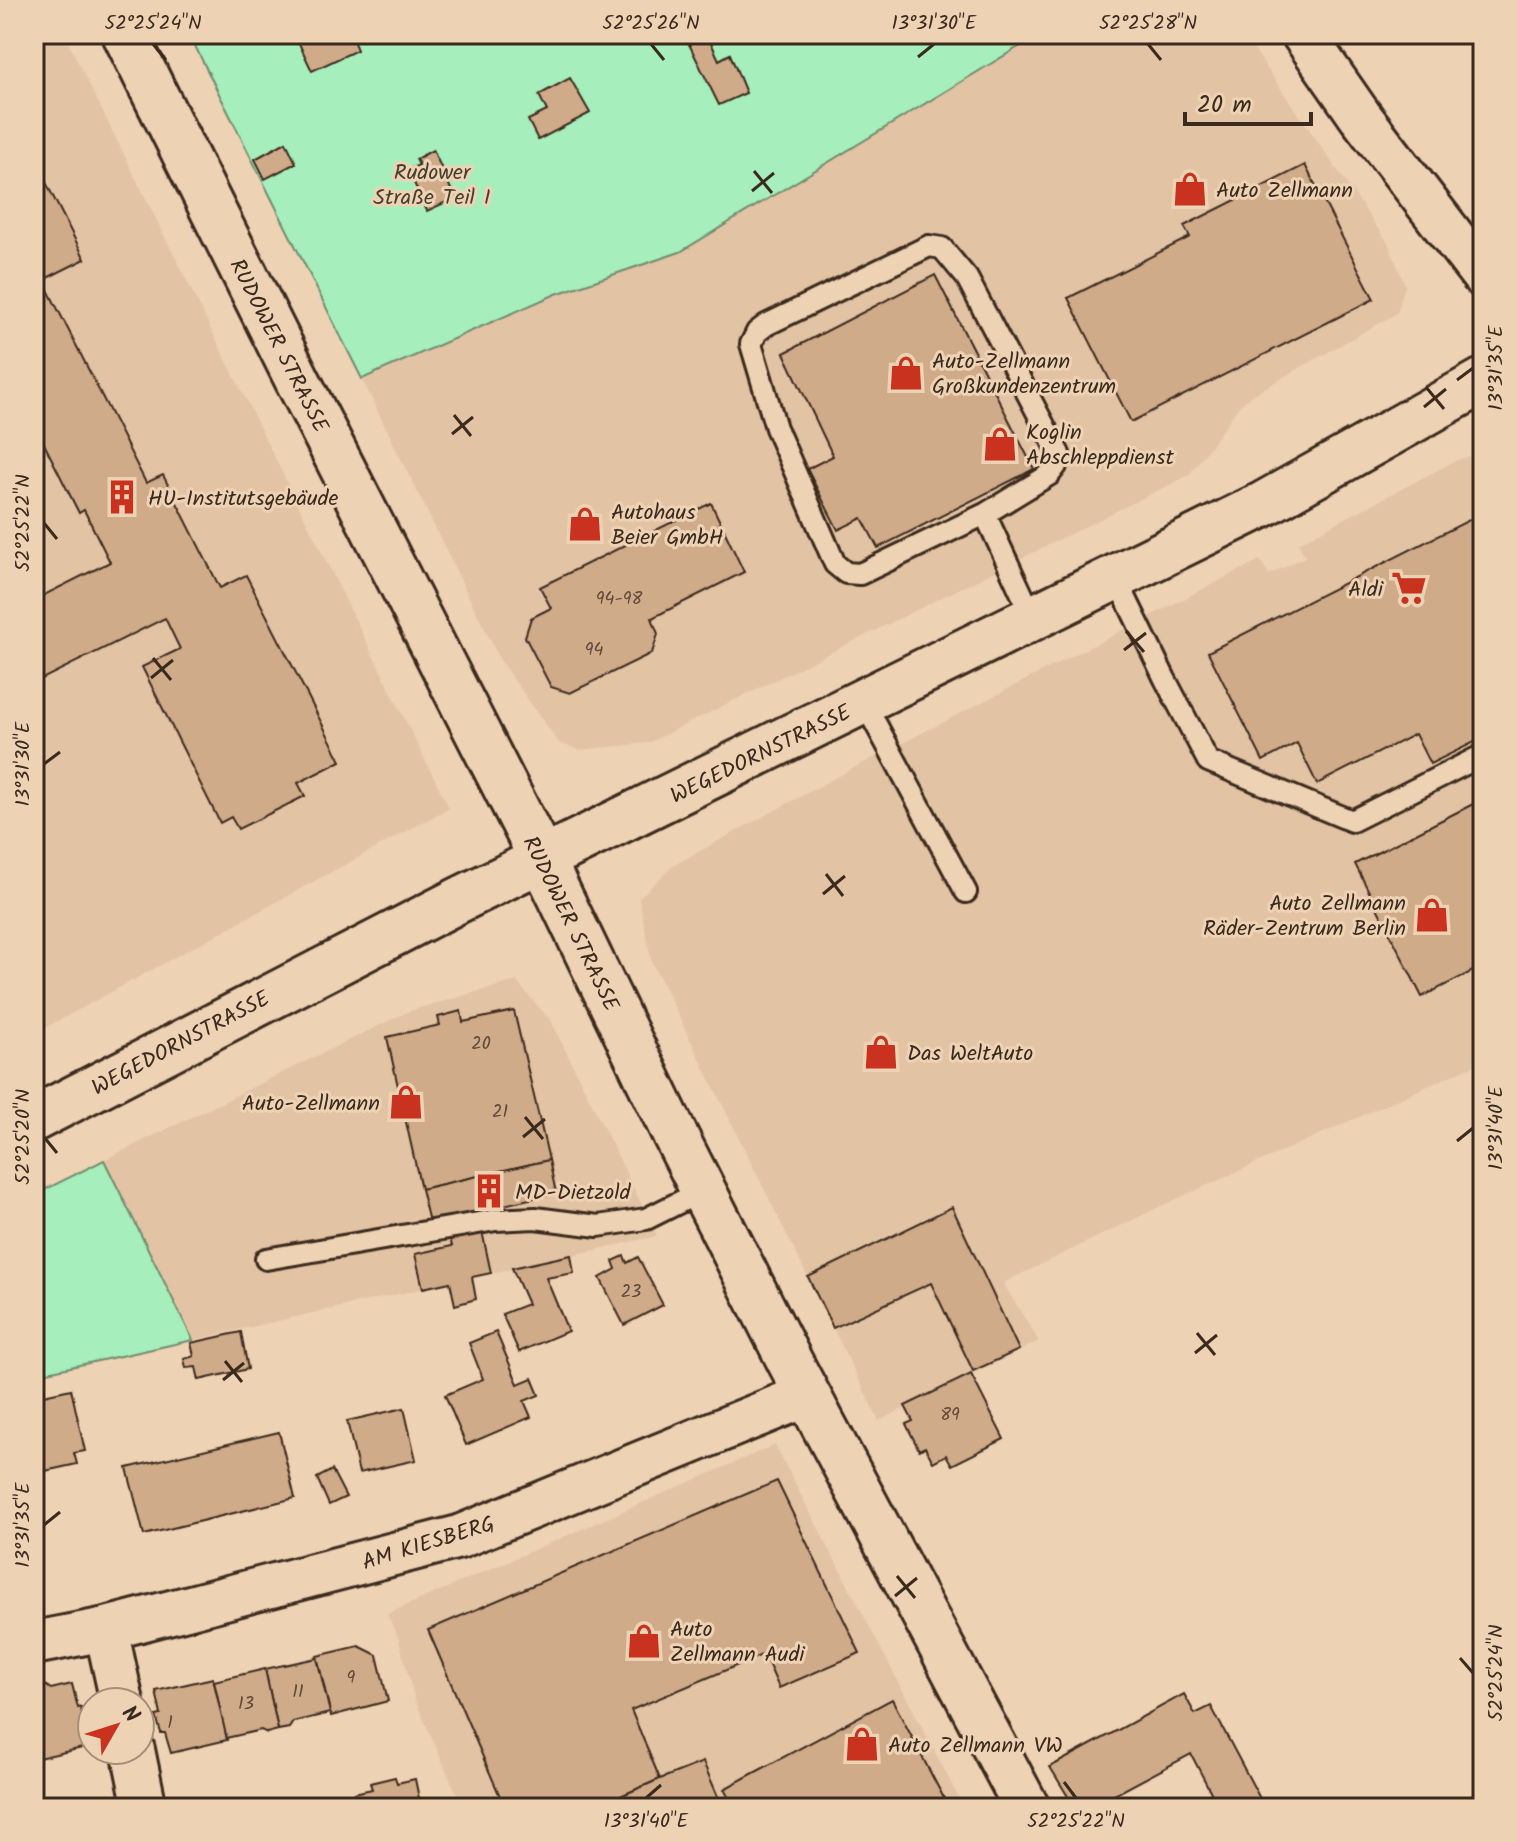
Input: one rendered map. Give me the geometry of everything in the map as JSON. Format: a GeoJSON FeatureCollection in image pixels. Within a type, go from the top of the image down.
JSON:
{"type":"FeatureCollection","features":[{"type":"Feature","properties":{"kind":"street","name":"RUDOWER STRASSE"},"geometry":{"type":"LineString","coordinates":[[125,34],[289,365],[543,861],[807,1395],[1027,1808]]}},
{"type":"Feature","properties":{"kind":"street"},"geometry":{"type":"LineString","coordinates":[[1303,34],[1360,116],[1483,276]]}},
{"type":"Feature","properties":{"kind":"street","name":"WEGEDORNSTRASSE"},"geometry":{"type":"LineString","coordinates":[[34,1119],[256,1003],[1032,616],[1262,505],[1483,381]]}},
{"type":"Feature","properties":{"kind":"street","name":"AM KIESBERG"},"geometry":{"type":"LineString","coordinates":[[34,1643],[106,1629],[459,1537],[807,1395]]}},
{"type":"Feature","properties":{"kind":"street"},"geometry":{"type":"LineString","coordinates":[[106,1629],[118,1686]]}},
{"type":"Feature","properties":{"kind":"street"},"geometry":{"type":"LineString","coordinates":[[136,1766],[145,1808]]}},
{"type":"Feature","properties":{"kind":"lane"},"geometry":{"type":"LineString","coordinates":[[929,246],[942,248],[967,278],[1059,454],[1056,466],[1049,475],[985,514],[860,574],[846,573],[835,564],[776,428],[751,344],[757,332],[929,246]]}},
{"type":"Feature","properties":{"kind":"lane"},"geometry":{"type":"LineString","coordinates":[[985,514],[1032,616]]}},
{"type":"Feature","properties":{"kind":"lane"},"geometry":{"type":"LineString","coordinates":[[1116,578],[1208,761],[1352,821],[1483,755]]}},
{"type":"Feature","properties":{"kind":"lane"},"geometry":{"type":"LineString","coordinates":[[864,702],[966,892]]}},
{"type":"Feature","properties":{"kind":"lane"},"geometry":{"type":"LineString","coordinates":[[266,1259],[496,1220],[535,1218],[598,1226],[646,1219],[704,1190]]}},
{"type":"Feature","properties":{"kind":"shaded area"},"geometry":{"type":"Polygon","coordinates":[[[34,34],[64,34],[449,808],[34,1034],[34,34]]]}},
{"type":"Feature","properties":{"kind":"shaded area"},"geometry":{"type":"Polygon","coordinates":[[[1040,34],[1243,34],[1388,243],[1405,285],[1397,313],[1252,395],[1240,405],[1189,475],[648,743],[580,750],[559,743],[501,662],[362,379],[556,294],[680,252],[1040,34]]]}},
{"type":"Feature","properties":{"kind":"shaded area"},"geometry":{"type":"Polygon","coordinates":[[[1483,452],[1483,1061],[1159,1207],[1003,1283],[1039,1341],[879,1421],[651,960],[639,898],[674,865],[844,773],[1260,560],[1269,575],[1305,557],[1298,543],[1457,460],[1483,452]]]}},
{"type":"Feature","properties":{"kind":"shaded area","name":"Auto-Zellmann"},"geometry":{"type":"Polygon","coordinates":[[[516,981],[551,1021],[657,1236],[193,1340],[104,1160],[409,1011],[516,981]]]}},
{"type":"Feature","properties":{"kind":"shaded area"},"geometry":{"type":"Polygon","coordinates":[[[775,1445],[964,1808],[463,1808],[415,1700],[398,1637],[387,1614],[775,1445]]]}},
{"type":"Feature","properties":{"kind":"green space","name":"Rudower Straße Teil I"},"geometry":{"type":"Polygon","coordinates":[[[189,34],[1040,34],[680,252],[556,294],[362,379],[189,34]]]}},
{"type":"Feature","properties":{"kind":"green space"},"geometry":{"type":"Polygon","coordinates":[[[104,1160],[193,1340],[34,1375],[34,1195],[104,1160]]]}},
{"type":"Feature","properties":{"kind":"building"},"geometry":{"type":"Polygon","coordinates":[[[362,34],[353,40],[357,50],[312,71],[295,35],[362,34]]]}},
{"type":"Feature","properties":{"kind":"building"},"geometry":{"type":"Polygon","coordinates":[[[684,34],[707,34],[719,60],[730,54],[746,93],[719,105],[684,34]]]}},
{"type":"Feature","properties":{"kind":"building"},"geometry":{"type":"Polygon","coordinates":[[[570,78],[590,113],[538,140],[528,120],[547,111],[539,95],[570,78]]]}},
{"type":"Feature","properties":{"kind":"building"},"geometry":{"type":"Polygon","coordinates":[[[286,142],[296,163],[265,179],[255,159],[286,142]]]}},
{"type":"Feature","properties":{"kind":"building"},"geometry":{"type":"Polygon","coordinates":[[[433,150],[455,198],[427,211],[408,170],[419,165],[416,159],[433,150]]]}},
{"type":"Feature","properties":{"kind":"building","name":"HU-Institutsgebäude"},"geometry":{"type":"Polygon","coordinates":[[[34,159],[85,259],[43,280],[146,483],[163,475],[220,588],[246,575],[341,761],[298,783],[305,796],[238,829],[231,817],[220,823],[142,667],[180,649],[165,618],[34,683],[34,600],[110,562],[84,510],[79,513],[34,424],[34,159]]]}},
{"type":"Feature","properties":{"kind":"building"},"geometry":{"type":"Polygon","coordinates":[[[1305,165],[1374,299],[1131,422],[1068,298],[1190,237],[1184,226],[1305,165]]]}},
{"type":"Feature","properties":{"kind":"building"},"geometry":{"type":"Polygon","coordinates":[[[935,275],[1034,469],[878,548],[862,518],[838,530],[807,469],[833,456],[784,353],[935,275]]]}},
{"type":"Feature","properties":{"kind":"building"},"geometry":{"type":"Polygon","coordinates":[[[711,503],[744,572],[652,618],[658,634],[652,653],[570,693],[551,687],[525,637],[531,618],[551,608],[540,587],[711,503]]]}},
{"type":"Feature","properties":{"kind":"building","name":"Aldi"},"geometry":{"type":"Polygon","coordinates":[[[1479,515],[1483,524],[1483,738],[1430,764],[1415,734],[1317,784],[1297,743],[1263,761],[1208,652],[1479,515]]]}},
{"type":"Feature","properties":{"kind":"building","name":"Auto Zellmann Räder-Zentrum Berlin"},"geometry":{"type":"Polygon","coordinates":[[[1483,799],[1483,966],[1422,997],[1355,864],[1483,799]]]}},
{"type":"Feature","properties":{"kind":"building"},"geometry":{"type":"Polygon","coordinates":[[[461,1011],[463,1022],[514,1011],[549,1160],[421,1189],[387,1037],[440,1025],[438,1017],[461,1011]]]}},
{"type":"Feature","properties":{"kind":"building","name":"MD-Dietzold"},"geometry":{"type":"Polygon","coordinates":[[[549,1160],[556,1193],[429,1222],[421,1189],[549,1160]]]}},
{"type":"Feature","properties":{"kind":"building"},"geometry":{"type":"Polygon","coordinates":[[[952,1207],[1019,1350],[973,1371],[931,1283],[833,1328],[808,1277],[952,1207]]]}},
{"type":"Feature","properties":{"kind":"building"},"geometry":{"type":"Polygon","coordinates":[[[482,1231],[491,1273],[472,1277],[476,1299],[455,1305],[450,1282],[423,1288],[415,1254],[452,1246],[450,1238],[482,1231]]]}},
{"type":"Feature","properties":{"kind":"building"},"geometry":{"type":"Polygon","coordinates":[[[571,1255],[574,1273],[546,1278],[568,1331],[519,1352],[502,1314],[528,1304],[512,1268],[571,1255]]]}},
{"type":"Feature","properties":{"kind":"building"},"geometry":{"type":"Polygon","coordinates":[[[624,1256],[627,1263],[638,1257],[663,1305],[624,1325],[600,1278],[616,1269],[613,1261],[624,1256]]]}},
{"type":"Feature","properties":{"kind":"building"},"geometry":{"type":"Polygon","coordinates":[[[241,1332],[248,1369],[199,1380],[196,1367],[186,1368],[184,1359],[194,1356],[191,1343],[241,1332]]]}},
{"type":"Feature","properties":{"kind":"building"},"geometry":{"type":"Polygon","coordinates":[[[496,1332],[518,1384],[532,1378],[539,1395],[524,1401],[531,1417],[466,1445],[445,1395],[483,1379],[469,1343],[496,1332]]]}},
{"type":"Feature","properties":{"kind":"building"},"geometry":{"type":"Polygon","coordinates":[[[971,1374],[1004,1439],[952,1465],[946,1455],[933,1462],[925,1447],[919,1450],[906,1424],[913,1421],[905,1406],[971,1374]]]}},
{"type":"Feature","properties":{"kind":"building"},"geometry":{"type":"Polygon","coordinates":[[[71,1389],[85,1451],[74,1453],[77,1464],[45,1471],[34,1423],[34,1397],[71,1389]]]}},
{"type":"Feature","properties":{"kind":"building"},"geometry":{"type":"Polygon","coordinates":[[[404,1408],[416,1460],[359,1473],[347,1421],[404,1408]]]}},
{"type":"Feature","properties":{"kind":"building"},"geometry":{"type":"Polygon","coordinates":[[[279,1432],[295,1498],[144,1535],[127,1468],[279,1432]]]}},
{"type":"Feature","properties":{"kind":"building"},"geometry":{"type":"Polygon","coordinates":[[[332,1470],[346,1497],[329,1505],[317,1478],[332,1470]]]}},
{"type":"Feature","properties":{"kind":"building","name":"Auto Zellmann Audi"},"geometry":{"type":"Polygon","coordinates":[[[777,1481],[860,1653],[779,1688],[764,1654],[631,1710],[660,1779],[593,1808],[505,1808],[428,1630],[777,1481]]]}},
{"type":"Feature","properties":{"kind":"building"},"geometry":{"type":"Polygon","coordinates":[[[359,1646],[377,1655],[388,1701],[331,1716],[317,1656],[359,1646]]]}},
{"type":"Feature","properties":{"kind":"building"},"geometry":{"type":"Polygon","coordinates":[[[317,1658],[330,1713],[293,1722],[289,1728],[278,1730],[265,1669],[317,1658]]]}},
{"type":"Feature","properties":{"kind":"building"},"geometry":{"type":"Polygon","coordinates":[[[265,1669],[278,1730],[267,1733],[261,1730],[226,1738],[214,1681],[265,1669]]]}},
{"type":"Feature","properties":{"kind":"building"},"geometry":{"type":"Polygon","coordinates":[[[213,1678],[227,1740],[171,1753],[156,1716],[161,1715],[156,1691],[213,1678]]]}},
{"type":"Feature","properties":{"kind":"building"},"geometry":{"type":"Polygon","coordinates":[[[72,1684],[76,1700],[76,1749],[34,1759],[34,1693],[40,1686],[51,1689],[72,1684]]]}},
{"type":"Feature","properties":{"kind":"building"},"geometry":{"type":"Polygon","coordinates":[[[1184,1694],[1195,1714],[1211,1706],[1265,1808],[1219,1808],[1191,1754],[1090,1808],[1075,1808],[1050,1767],[1184,1694]]]}},
{"type":"Feature","properties":{"kind":"building","name":"Auto Zellmann VW"},"geometry":{"type":"Polygon","coordinates":[[[892,1699],[949,1808],[734,1808],[724,1789],[892,1699]]]}},
{"type":"Feature","properties":{"kind":"building"},"geometry":{"type":"Polygon","coordinates":[[[703,1762],[723,1808],[593,1808],[660,1779],[703,1762]]]}},
{"type":"Feature","properties":{"kind":"building"},"geometry":{"type":"Polygon","coordinates":[[[395,1777],[397,1783],[415,1779],[421,1808],[357,1808],[354,1793],[372,1789],[370,1783],[395,1777]]]}},
{"type":"Feature","properties":{"kind":"place","name":"Auto Zellmann"},"geometry":{"type":"Point","coordinates":[1190,189]}},
{"type":"Feature","properties":{"kind":"place","name":"Auto-Zellmann Großkundenzentrum"},"geometry":{"type":"Point","coordinates":[906,373]}},
{"type":"Feature","properties":{"kind":"place","name":"Koglin Abschleppdienst"},"geometry":{"type":"Point","coordinates":[1000,444]}},
{"type":"Feature","properties":{"kind":"place","name":"HU-Institutsgebäude"},"geometry":{"type":"Point","coordinates":[122,497]}},
{"type":"Feature","properties":{"kind":"place","name":"Autohaus Beier GmbH"},"geometry":{"type":"Point","coordinates":[585,524]}},
{"type":"Feature","properties":{"kind":"place","name":"Aldi"},"geometry":{"type":"Point","coordinates":[1409,588]}},
{"type":"Feature","properties":{"kind":"place","name":"Auto Zellmann Räder-Zentrum Berlin"},"geometry":{"type":"Point","coordinates":[1432,915]}},
{"type":"Feature","properties":{"kind":"place","name":"Das WeltAuto"},"geometry":{"type":"Point","coordinates":[881,1052]}},
{"type":"Feature","properties":{"kind":"place","name":"Auto-Zellmann"},"geometry":{"type":"Point","coordinates":[406,1102]}},
{"type":"Feature","properties":{"kind":"place","name":"MD-Dietzold"},"geometry":{"type":"Point","coordinates":[489,1191]}},
{"type":"Feature","properties":{"kind":"place","name":"Auto Zellmann Audi"},"geometry":{"type":"Point","coordinates":[644,1641]}},
{"type":"Feature","properties":{"kind":"place","name":"Auto Zellmann VW"},"geometry":{"type":"Point","coordinates":[862,1744]}}]}
